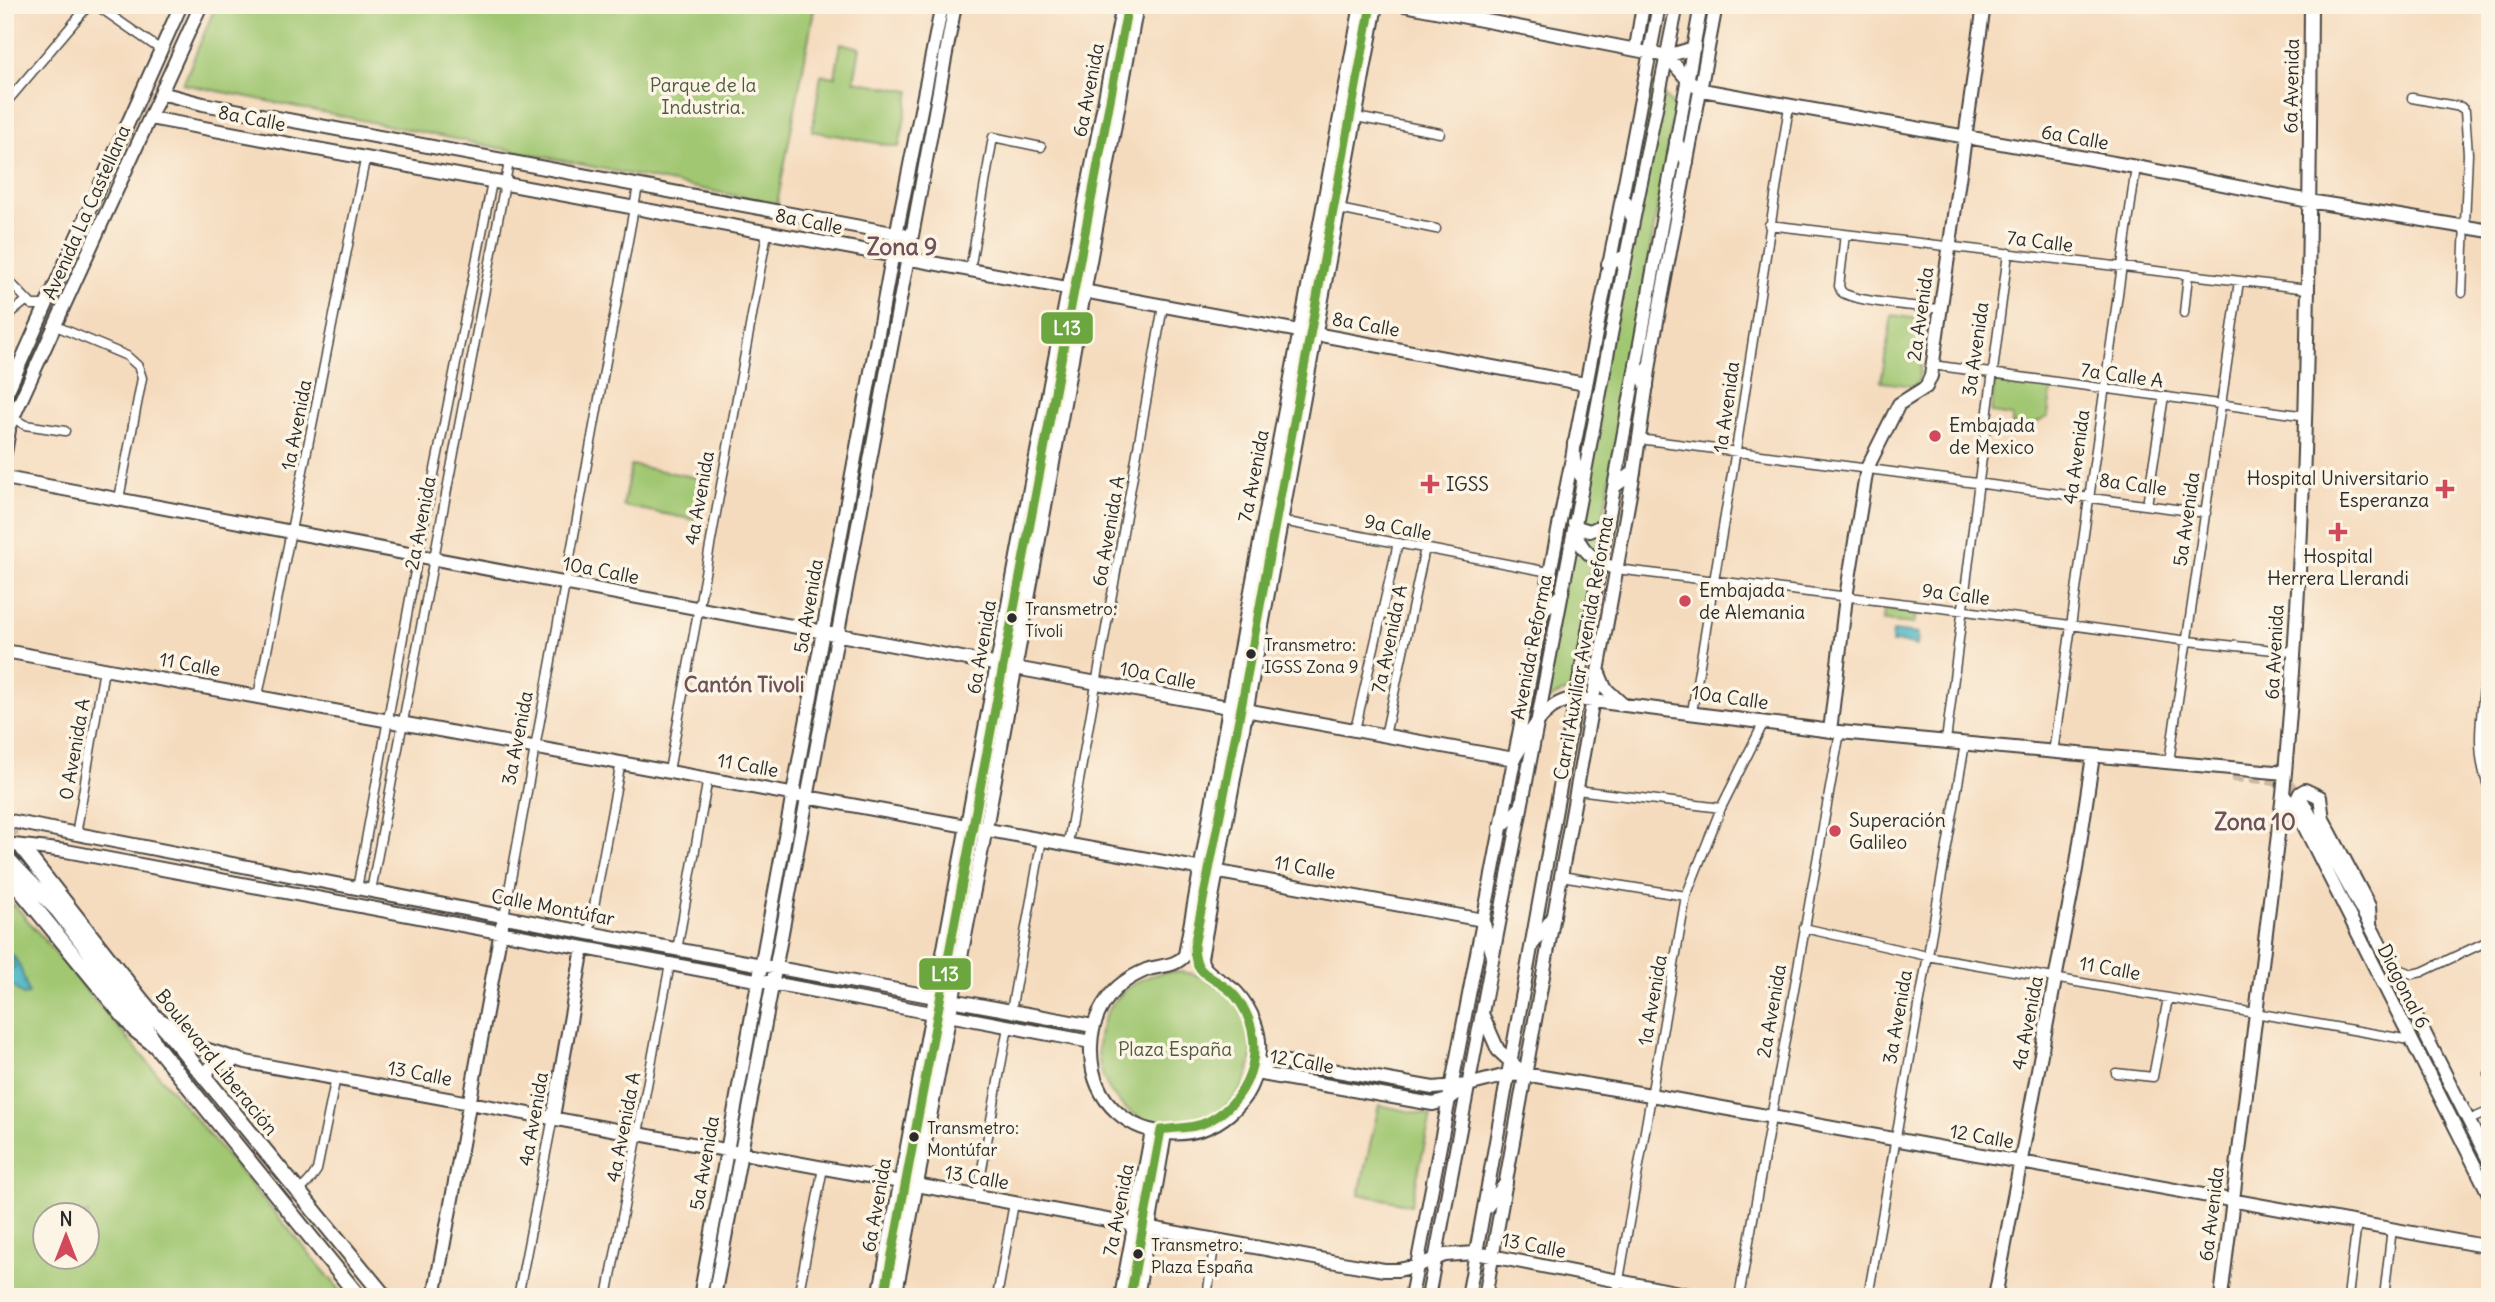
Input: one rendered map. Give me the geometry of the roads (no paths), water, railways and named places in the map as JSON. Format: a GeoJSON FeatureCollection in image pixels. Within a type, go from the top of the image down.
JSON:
{"type":"FeatureCollection","features":[{"type":"Feature","properties":{"kind":"highway","name":"Boulevard Liberación"},"geometry":{"type":"LineString","coordinates":[[24,851],[385,1297]]}},
{"type":"Feature","properties":{"kind":"highway"},"geometry":{"type":"LineString","coordinates":[[5,856],[58,911],[144,1023],[156,1046]]}},
{"type":"Feature","properties":{"kind":"highway","name":"Boulevard Liberación"},"geometry":{"type":"LineString","coordinates":[[5,872],[135,1030],[156,1046],[359,1297]]}},
{"type":"Feature","properties":{"kind":"main road","name":"Avenida La Castellana"},"geometry":{"type":"LineString","coordinates":[[5,397],[181,5]]}},
{"type":"Feature","properties":{"kind":"main road","name":"Avenida La Castellana"},"geometry":{"type":"LineString","coordinates":[[5,453],[9,426],[201,5]]}},
{"type":"Feature","properties":{"kind":"main road","name":"5a Avenida"},"geometry":{"type":"LineString","coordinates":[[700,1297],[896,234],[942,5]]}},
{"type":"Feature","properties":{"kind":"main road","name":"5a Avenida"},"geometry":{"type":"LineString","coordinates":[[714,1297],[955,5]]}},
{"type":"Feature","properties":{"kind":"main road","name":"6a Avenida"},"geometry":{"type":"LineString","coordinates":[[879,1297],[1123,5]]}},
{"type":"Feature","properties":{"kind":"main road","name":"6a Avenida"},"geometry":{"type":"LineString","coordinates":[[895,1297],[986,828],[1138,5]]}},
{"type":"Feature","properties":{"kind":"main road","name":"7a Avenida"},"geometry":{"type":"LineString","coordinates":[[1093,1026],[1108,997],[1126,980],[1148,970],[1178,962],[1185,955],[1361,5]]}},
{"type":"Feature","properties":{"kind":"main road","name":"7a Avenida"},"geometry":{"type":"LineString","coordinates":[[1256,1073],[1258,1035],[1250,1012],[1237,993],[1205,969],[1201,958],[1376,5]]}},
{"type":"Feature","properties":{"kind":"main road"},"geometry":{"type":"LineString","coordinates":[[1404,5],[1667,56],[1694,48]]}},
{"type":"Feature","properties":{"kind":"main road"},"geometry":{"type":"LineString","coordinates":[[1636,48],[1643,5]]}},
{"type":"Feature","properties":{"kind":"main road"},"geometry":{"type":"LineString","coordinates":[[1411,1297],[1659,5]]}},
{"type":"Feature","properties":{"kind":"main road","name":"Avenida Reforma"},"geometry":{"type":"LineString","coordinates":[[1428,1297],[1574,523],[1677,5]]}},
{"type":"Feature","properties":{"kind":"main road"},"geometry":{"type":"LineString","coordinates":[[1468,1297],[1701,5]]}},
{"type":"Feature","properties":{"kind":"main road","name":"Carril Auxiliar Avenida Reforma"},"geometry":{"type":"LineString","coordinates":[[1485,1297],[1716,5]]}},
{"type":"Feature","properties":{"kind":"main road","name":"2a Avenida"},"geometry":{"type":"LineString","coordinates":[[1835,731],[1846,597],[1867,468],[1899,404],[1926,387],[1931,376],[1984,5]]}},
{"type":"Feature","properties":{"kind":"main road","name":"6a Avenida"},"geometry":{"type":"LineString","coordinates":[[2221,1297],[2285,773],[2307,416],[2311,5]]}},
{"type":"Feature","properties":{"kind":"main road","name":"6a Calle"},"geometry":{"type":"LineString","coordinates":[[1667,56],[1687,79],[1702,90],[2136,167],[2309,201],[2490,231]]}},
{"type":"Feature","properties":{"kind":"main road"},"geometry":{"type":"LineString","coordinates":[[157,60],[157,89],[161,93]]}},
{"type":"Feature","properties":{"kind":"main road"},"geometry":{"type":"LineString","coordinates":[[150,118],[146,101],[157,60]]}},
{"type":"Feature","properties":{"kind":"main road","name":"8a Calle"},"geometry":{"type":"LineString","coordinates":[[161,93],[203,104],[912,237]]}},
{"type":"Feature","properties":{"kind":"main road","name":"8a Calle"},"geometry":{"type":"LineString","coordinates":[[150,118],[1586,384]]}},
{"type":"Feature","properties":{"kind":"main road"},"geometry":{"type":"LineString","coordinates":[[1675,141],[1687,162]]}},
{"type":"Feature","properties":{"kind":"main road"},"geometry":{"type":"LineString","coordinates":[[1622,195],[1633,219]]}},
{"type":"Feature","properties":{"kind":"main road"},"geometry":{"type":"LineString","coordinates":[[1608,264],[1626,256]]}},
{"type":"Feature","properties":{"kind":"main road"},"geometry":{"type":"LineString","coordinates":[[47,305],[71,291]]}},
{"type":"Feature","properties":{"kind":"main road"},"geometry":{"type":"LineString","coordinates":[[1636,364],[1647,386]]}},
{"type":"Feature","properties":{"kind":"main road"},"geometry":{"type":"LineString","coordinates":[[1574,443],[1573,460],[1583,479]]}},
{"type":"Feature","properties":{"kind":"main road"},"geometry":{"type":"LineString","coordinates":[[855,460],[870,463]]}},
{"type":"Feature","properties":{"kind":"main road"},"geometry":{"type":"LineString","coordinates":[[1614,487],[1634,472]]}},
{"type":"Feature","properties":{"kind":"main road","name":"10a Calle"},"geometry":{"type":"LineString","coordinates":[[5,478],[1514,759]]}},
{"type":"Feature","properties":{"kind":"main road"},"geometry":{"type":"LineString","coordinates":[[1574,523],[1583,530],[1590,531],[1608,523]]}},
{"type":"Feature","properties":{"kind":"main road"},"geometry":{"type":"LineString","coordinates":[[1574,523],[1581,546],[1602,563],[1616,569]]}},
{"type":"Feature","properties":{"kind":"main road"},"geometry":{"type":"LineString","coordinates":[[1542,611],[1561,595]]}},
{"type":"Feature","properties":{"kind":"main road","name":"11 Calle"},"geometry":{"type":"LineString","coordinates":[[5,651],[1483,920]]}},
{"type":"Feature","properties":{"kind":"main road"},"geometry":{"type":"LineString","coordinates":[[1597,666],[1605,688],[1622,704]]}},
{"type":"Feature","properties":{"kind":"main road"},"geometry":{"type":"LineString","coordinates":[[1514,759],[1537,722],[1561,701],[1577,699]]}},
{"type":"Feature","properties":{"kind":"main road","name":"10a Calle"},"geometry":{"type":"LineString","coordinates":[[1577,699],[1835,731],[2285,773]]}},
{"type":"Feature","properties":{"kind":"main road","name":"4a Avenida"},"geometry":{"type":"LineString","coordinates":[[1995,1297],[2056,978],[2093,756]]}},
{"type":"Feature","properties":{"kind":"main road"},"geometry":{"type":"LineString","coordinates":[[2126,760],[2150,768],[2232,776]]}},
{"type":"Feature","properties":{"kind":"main road"},"geometry":{"type":"LineString","coordinates":[[2298,814],[2297,801],[2301,793],[2310,790],[2320,797],[2323,819],[2369,906],[2370,925]]}},
{"type":"Feature","properties":{"kind":"main road","name":"Diagonal 6"},"geometry":{"type":"LineString","coordinates":[[2283,794],[2298,814],[2490,1196]]}},
{"type":"Feature","properties":{"kind":"main road"},"geometry":{"type":"LineString","coordinates":[[2300,797],[2370,925]]}},
{"type":"Feature","properties":{"kind":"main road"},"geometry":{"type":"LineString","coordinates":[[1500,828],[1521,807]]}},
{"type":"Feature","properties":{"kind":"main road","name":"Calle Montúfar"},"geometry":{"type":"LineString","coordinates":[[8,819],[76,835],[503,917],[1093,1026]]}},
{"type":"Feature","properties":{"kind":"main road","name":"Calle Montúfar"},"geometry":{"type":"LineString","coordinates":[[5,844],[66,851],[1091,1042]]}},
{"type":"Feature","properties":{"kind":"main road"},"geometry":{"type":"LineString","coordinates":[[1531,947],[1554,916]]}},
{"type":"Feature","properties":{"kind":"main road","name":"3a Avenida"},"geometry":{"type":"LineString","coordinates":[[433,1297],[503,917]]}},
{"type":"Feature","properties":{"kind":"main road"},"geometry":{"type":"LineString","coordinates":[[1483,920],[1493,956]]}},
{"type":"Feature","properties":{"kind":"main road","name":"Diagonal 6"},"geometry":{"type":"LineString","coordinates":[[2370,925],[2490,1163]]}},
{"type":"Feature","properties":{"kind":"main road","name":"4a Avenida"},"geometry":{"type":"LineString","coordinates":[[553,1118],[583,947]]}},
{"type":"Feature","properties":{"kind":"main road"},"geometry":{"type":"LineString","coordinates":[[1482,1013],[1508,1069],[1524,1074]]}},
{"type":"Feature","properties":{"kind":"main road","name":"13 Calle"},"geometry":{"type":"LineString","coordinates":[[157,1018],[174,1027],[190,1044],[246,1062],[1148,1228],[1384,1270],[1417,1266],[1458,1253],[1493,1256],[1700,1297]]}},
{"type":"Feature","properties":{"kind":"main road"},"geometry":{"type":"LineString","coordinates":[[1093,1026],[1091,1063],[1097,1084],[1109,1103],[1125,1118],[1159,1133],[1188,1134],[1209,1127],[1228,1116],[1243,1100],[1256,1073]]}},
{"type":"Feature","properties":{"kind":"main road","name":"12 Calle"},"geometry":{"type":"LineString","coordinates":[[1256,1073],[1269,1063],[1281,1061],[1420,1086],[1468,1085]]}},
{"type":"Feature","properties":{"kind":"main road","name":"13 Calle"},"geometry":{"type":"LineString","coordinates":[[206,1079],[208,1070],[213,1065],[246,1062]]}},
{"type":"Feature","properties":{"kind":"main road","name":"12 Calle"},"geometry":{"type":"LineString","coordinates":[[1256,1073],[1433,1104],[1448,1100],[1468,1085],[1508,1069]]}},
{"type":"Feature","properties":{"kind":"main road","name":"12 Calle"},"geometry":{"type":"LineString","coordinates":[[1524,1074],[2487,1246]]}},
{"type":"Feature","properties":{"kind":"main road"},"geometry":{"type":"LineString","coordinates":[[1448,1100],[1456,1103],[1462,1116]]}},
{"type":"Feature","properties":{"kind":"main road","name":"7a Avenida"},"geometry":{"type":"LineString","coordinates":[[1121,1297],[1134,1225],[1159,1133]]}},
{"type":"Feature","properties":{"kind":"main road","name":"7a Avenida"},"geometry":{"type":"LineString","coordinates":[[1137,1297],[1159,1133]]}},
{"type":"Feature","properties":{"kind":"main road"},"geometry":{"type":"LineString","coordinates":[[1484,1211],[1506,1183]]}},
{"type":"Feature","properties":{"kind":"street"},"geometry":{"type":"LineString","coordinates":[[6,103],[89,5]]}},
{"type":"Feature","properties":{"kind":"street"},"geometry":{"type":"LineString","coordinates":[[96,5],[157,60]]}},
{"type":"Feature","properties":{"kind":"street"},"geometry":{"type":"LineString","coordinates":[[2412,97],[2461,107],[2465,111],[2466,228],[2462,293]]}},
{"type":"Feature","properties":{"kind":"street","name":"1a Avenida"},"geometry":{"type":"LineString","coordinates":[[1692,712],[1789,106]]}},
{"type":"Feature","properties":{"kind":"street"},"geometry":{"type":"LineString","coordinates":[[1356,117],[1440,133]]}},
{"type":"Feature","properties":{"kind":"street"},"geometry":{"type":"LineString","coordinates":[[970,270],[993,137],[1041,147]]}},
{"type":"Feature","properties":{"kind":"street","name":"1a Avenida"},"geometry":{"type":"LineString","coordinates":[[258,696],[365,159]]}},
{"type":"Feature","properties":{"kind":"street","name":"2a Avenida"},"geometry":{"type":"LineString","coordinates":[[371,891],[418,555],[498,183],[509,162]]}},
{"type":"Feature","properties":{"kind":"street","name":"4a Avenida"},"geometry":{"type":"LineString","coordinates":[[2053,752],[2136,167]]}},
{"type":"Feature","properties":{"kind":"street","name":"2a Avenida"},"geometry":{"type":"LineString","coordinates":[[357,889],[433,558],[498,183]]}},
{"type":"Feature","properties":{"kind":"street","name":"3a Avenida"},"geometry":{"type":"LineString","coordinates":[[503,917],[638,186]]}},
{"type":"Feature","properties":{"kind":"street"},"geometry":{"type":"LineString","coordinates":[[1339,209],[1436,229]]}},
{"type":"Feature","properties":{"kind":"street","name":"7a Calle"},"geometry":{"type":"LineString","coordinates":[[1769,225],[2308,289]]}},
{"type":"Feature","properties":{"kind":"street","name":"4a Avenida"},"geometry":{"type":"LineString","coordinates":[[669,771],[767,233]]}},
{"type":"Feature","properties":{"kind":"street"},"geometry":{"type":"LineString","coordinates":[[1845,234],[1839,286],[1845,294],[1940,309]]}},
{"type":"Feature","properties":{"kind":"street","name":"3a Avenida"},"geometry":{"type":"LineString","coordinates":[[1946,741],[2008,253]]}},
{"type":"Feature","properties":{"kind":"street"},"geometry":{"type":"LineString","coordinates":[[2184,313],[2188,275]]}},
{"type":"Feature","properties":{"kind":"street"},"geometry":{"type":"LineString","coordinates":[[5,277],[26,301],[38,307],[47,305]]}},
{"type":"Feature","properties":{"kind":"street","name":"5a Avenida"},"geometry":{"type":"LineString","coordinates":[[2169,762],[2239,281]]}},
{"type":"Feature","properties":{"kind":"street"},"geometry":{"type":"LineString","coordinates":[[5,318],[26,301]]}},
{"type":"Feature","properties":{"kind":"street","name":"6a Avenida A"},"geometry":{"type":"LineString","coordinates":[[1068,843],[1163,306]]}},
{"type":"Feature","properties":{"kind":"street"},"geometry":{"type":"LineString","coordinates":[[55,326],[127,356],[138,366],[142,378],[119,499]]}},
{"type":"Feature","properties":{"kind":"street","name":"7a Calle A"},"geometry":{"type":"LineString","coordinates":[[1932,365],[2307,416]]}},
{"type":"Feature","properties":{"kind":"street"},"geometry":{"type":"LineString","coordinates":[[2147,505],[2164,396]]}},
{"type":"Feature","properties":{"kind":"street"},"geometry":{"type":"LineString","coordinates":[[9,426],[25,425],[65,431]]}},
{"type":"Feature","properties":{"kind":"street","name":"8a Calle"},"geometry":{"type":"LineString","coordinates":[[1640,439],[2206,513]]}},
{"type":"Feature","properties":{"kind":"street","name":"9a Calle"},"geometry":{"type":"LineString","coordinates":[[1282,521],[1549,572]]}},
{"type":"Feature","properties":{"kind":"street","name":"7a Avenida A"},"geometry":{"type":"LineString","coordinates":[[1354,730],[1398,543]]}},
{"type":"Feature","properties":{"kind":"street","name":"7a Avenida A"},"geometry":{"type":"LineString","coordinates":[[1385,736],[1425,548]]}},
{"type":"Feature","properties":{"kind":"street","name":"9a Calle"},"geometry":{"type":"LineString","coordinates":[[1616,569],[2293,652]]}},
{"type":"Feature","properties":{"kind":"street"},"geometry":{"type":"LineString","coordinates":[[2490,662],[2486,671],[2480,744],[2483,776],[2490,790]]}},
{"type":"Feature","properties":{"kind":"street","name":"0 Avenida A"},"geometry":{"type":"LineString","coordinates":[[76,835],[104,668]]}},
{"type":"Feature","properties":{"kind":"street","name":"1a Avenida"},"geometry":{"type":"LineString","coordinates":[[1616,1297],[1686,896],[1721,808],[1763,722]]}},
{"type":"Feature","properties":{"kind":"street","name":"2a Avenida"},"geometry":{"type":"LineString","coordinates":[[1739,1297],[1804,928],[1835,731]]}},
{"type":"Feature","properties":{"kind":"street","name":"3a Avenida"},"geometry":{"type":"LineString","coordinates":[[1868,1297],[1965,744]]}},
{"type":"Feature","properties":{"kind":"street"},"geometry":{"type":"LineString","coordinates":[[589,933],[621,762]]}},
{"type":"Feature","properties":{"kind":"street"},"geometry":{"type":"LineString","coordinates":[[677,950],[708,778]]}},
{"type":"Feature","properties":{"kind":"street"},"geometry":{"type":"LineString","coordinates":[[1577,790],[1721,808]]}},
{"type":"Feature","properties":{"kind":"street"},"geometry":{"type":"LineString","coordinates":[[1011,1011],[1042,839]]}},
{"type":"Feature","properties":{"kind":"street"},"geometry":{"type":"LineString","coordinates":[[1561,876],[1686,896]]}},
{"type":"Feature","properties":{"kind":"street","name":"11 Calle"},"geometry":{"type":"LineString","coordinates":[[1804,928],[1927,956],[2410,1040]]}},
{"type":"Feature","properties":{"kind":"street"},"geometry":{"type":"LineString","coordinates":[[2390,965],[2412,974],[2422,972],[2490,940]]}},
{"type":"Feature","properties":{"kind":"street","name":"4a Avenida A"},"geometry":{"type":"LineString","coordinates":[[607,1297],[670,964]]}},
{"type":"Feature","properties":{"kind":"street"},"geometry":{"type":"LineString","coordinates":[[2116,1073],[2153,1077],[2168,998]]}},
{"type":"Feature","properties":{"kind":"street"},"geometry":{"type":"LineString","coordinates":[[977,1196],[1008,1027]]}},
{"type":"Feature","properties":{"kind":"street"},"geometry":{"type":"LineString","coordinates":[[299,1192],[317,1170],[336,1077]]}},
{"type":"Feature","properties":{"kind":"street"},"geometry":{"type":"LineString","coordinates":[[2469,1120],[2490,1111]]}},
{"type":"Feature","properties":{"kind":"street","name":"4a Avenida"},"geometry":{"type":"LineString","coordinates":[[518,1297],[553,1118]]}},
{"type":"Feature","properties":{"kind":"street"},"geometry":{"type":"LineString","coordinates":[[797,1297],[823,1168]]}},
{"type":"Feature","properties":{"kind":"street"},"geometry":{"type":"LineString","coordinates":[[996,1297],[1014,1203]]}},
{"type":"Feature","properties":{"kind":"street"},"geometry":{"type":"LineString","coordinates":[[2348,1297],[2357,1222]]}},
{"type":"Feature","properties":{"kind":"street"},"geometry":{"type":"LineString","coordinates":[[2384,1297],[2392,1228]]}},
{"type":"Feature","properties":{"kind":"street"},"geometry":{"type":"LineString","coordinates":[[1206,1297],[1215,1240]]}},
{"type":"Feature","properties":{"kind":"water"},"geometry":{"type":"Polygon","coordinates":[[[1893,631],[1918,634],[1917,646],[1892,643],[1893,631]]]}},
{"type":"Feature","properties":{"kind":"water"},"geometry":{"type":"Polygon","coordinates":[[[5,949],[18,963],[29,994],[23,995],[5,980],[5,969],[15,967],[9,955],[5,954],[5,949]]]}},
{"type":"Feature","properties":{"kind":"tunnel"},"geometry":{"type":"LineString","coordinates":[[2232,776],[2278,781],[2294,790],[2300,797]]}},
{"type":"Feature","properties":{"kind":"tunnel"},"geometry":{"type":"LineString","coordinates":[[5,827],[23,849]]}},
{"type":"Feature","properties":{"kind":"place","name":"Embajada de Mexico"},"geometry":{"type":"Point","coordinates":[1935,436]}},
{"type":"Feature","properties":{"kind":"place","name":"IGSS"},"geometry":{"type":"Point","coordinates":[1430,484]}},
{"type":"Feature","properties":{"kind":"place","name":"Hospital Universitario Esperanza"},"geometry":{"type":"Point","coordinates":[2445,489]}},
{"type":"Feature","properties":{"kind":"place","name":"Hospital Herrera Llerandi"},"geometry":{"type":"Point","coordinates":[2338,532]}},
{"type":"Feature","properties":{"kind":"place","name":"Embajada de Alemania"},"geometry":{"type":"Point","coordinates":[1685,601]}},
{"type":"Feature","properties":{"kind":"place","name":"Transmetro: Tívoli"},"geometry":{"type":"Point","coordinates":[1012,618]}},
{"type":"Feature","properties":{"kind":"place","name":"Transmetro: IGSS Zona 9"},"geometry":{"type":"Point","coordinates":[1251,654]}},
{"type":"Feature","properties":{"kind":"place","name":"Superación Galileo"},"geometry":{"type":"Point","coordinates":[1835,831]}},
{"type":"Feature","properties":{"kind":"place","name":"Transmetro: Montúfar"},"geometry":{"type":"Point","coordinates":[914,1137]}},
{"type":"Feature","properties":{"kind":"place","name":"Transmetro: Plaza España"},"geometry":{"type":"Point","coordinates":[1138,1254]}},
{"type":"Feature","properties":{"kind":"district","name":"Zona 9"},"geometry":{"type":"Point","coordinates":[902,247]}},
{"type":"Feature","properties":{"kind":"district","name":"Cantón Tivoli"},"geometry":{"type":"Point","coordinates":[744,685]}},
{"type":"Feature","properties":{"kind":"district","name":"Zona 10"},"geometry":{"type":"Point","coordinates":[2255,822]}},
{"type":"Feature","properties":{"kind":"park label","name":"Parque de la Industria."},"geometry":{"type":"Point","coordinates":[703,96]}},
{"type":"Feature","properties":{"kind":"park label","name":"Plaza España"},"geometry":{"type":"Point","coordinates":[1175,1049]}}]}
